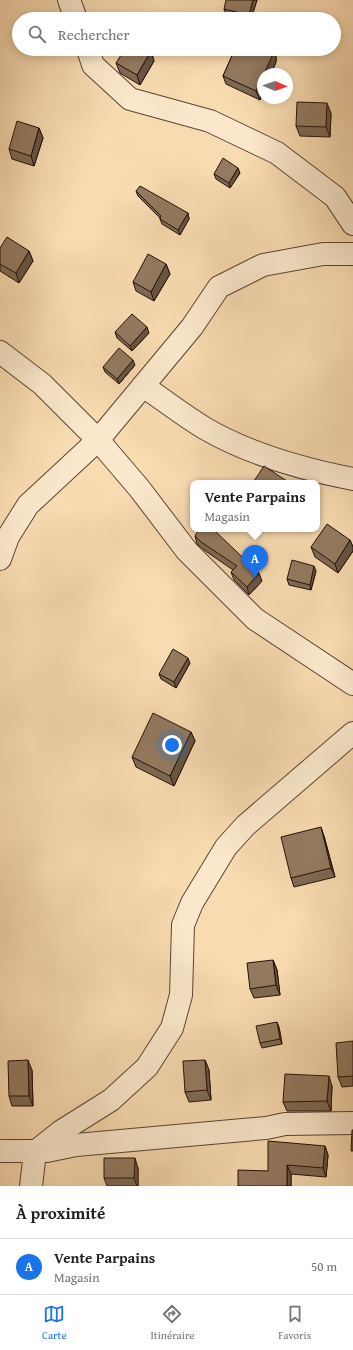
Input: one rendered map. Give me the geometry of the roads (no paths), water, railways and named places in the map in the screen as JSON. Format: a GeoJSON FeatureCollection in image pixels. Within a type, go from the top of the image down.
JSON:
{"type":"FeatureCollection","features":[{"type":"Feature","properties":{"kind":"street"},"geometry":{"type":"LineString","coordinates":[[69,0],[73,12]]}},
{"type":"Feature","properties":{"kind":"street"},"geometry":{"type":"LineString","coordinates":[[90,56],[93,64],[130,99],[210,121],[277,153],[335,197],[353,224]]}},
{"type":"Feature","properties":{"kind":"street"},"geometry":{"type":"LineString","coordinates":[[0,559],[8,538],[28,505],[98,440],[192,327],[220,287],[263,265],[323,254],[353,254]]}},
{"type":"Feature","properties":{"kind":"street"},"geometry":{"type":"LineString","coordinates":[[0,352],[42,384],[98,440],[139,488],[186,551],[255,619],[353,684]]}},
{"type":"Feature","properties":{"kind":"street"},"geometry":{"type":"LineString","coordinates":[[143,386],[206,429],[256,454],[323,473],[353,479]]}},
{"type":"Feature","properties":{"kind":"street"},"geometry":{"type":"LineString","coordinates":[[31,1186],[36,1152],[60,1132],[111,1100],[147,1067],[172,1028],[181,996],[183,925],[192,903],[226,846],[246,825],[353,733]]}},
{"type":"Feature","properties":{"kind":"street"},"geometry":{"type":"LineString","coordinates":[[0,1151],[36,1152],[76,1145],[266,1128],[285,1124],[353,1123]]}},
{"type":"Feature","properties":{"kind":"place","name":"Vente Parpains"},"geometry":{"type":"Point","coordinates":[255,578]}}]}
